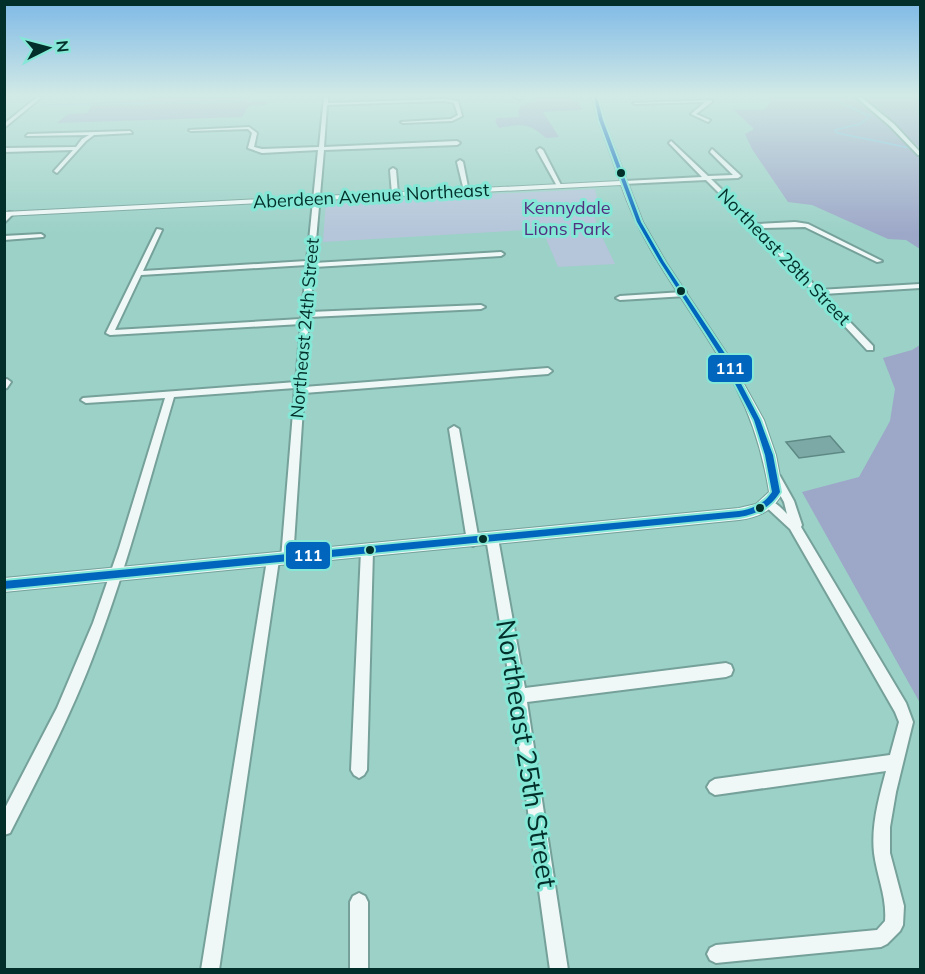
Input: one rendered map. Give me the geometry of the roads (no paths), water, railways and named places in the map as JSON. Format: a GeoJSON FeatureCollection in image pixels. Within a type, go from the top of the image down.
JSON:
{"type":"FeatureCollection","features":[{"type":"Feature","properties":{"kind":"street"},"geometry":{"type":"LineString","coordinates":[[57,171],[83,142]]}},
{"type":"Feature","properties":{"kind":"street"},"geometry":{"type":"LineString","coordinates":[[252,142],[251,146],[254,150],[457,143]]}},
{"type":"Feature","properties":{"kind":"street","name":"Northeast 24th Street"},"geometry":{"type":"LineString","coordinates":[[210,969],[280,559],[301,387],[305,318],[323,142]]}},
{"type":"Feature","properties":{"kind":"street"},"geometry":{"type":"LineString","coordinates":[[4,585],[753,513],[768,504],[776,492],[773,473],[758,426],[741,387],[641,228],[611,142]]}},
{"type":"Feature","properties":{"kind":"street","name":"Northeast 28th Street"},"geometry":{"type":"LineString","coordinates":[[671,142],[755,226],[870,348]]}},
{"type":"Feature","properties":{"kind":"street"},"geometry":{"type":"LineString","coordinates":[[908,142],[921,154]]}},
{"type":"Feature","properties":{"kind":"street"},"geometry":{"type":"LineString","coordinates":[[4,150],[77,148]]}},
{"type":"Feature","properties":{"kind":"street"},"geometry":{"type":"LineString","coordinates":[[540,150],[560,186]]}},
{"type":"Feature","properties":{"kind":"street","name":"Aberdeen Avenue Northeast"},"geometry":{"type":"LineString","coordinates":[[8,213],[738,176],[712,152]]}},
{"type":"Feature","properties":{"kind":"street"},"geometry":{"type":"LineString","coordinates":[[460,162],[467,191]]}},
{"type":"Feature","properties":{"kind":"street"},"geometry":{"type":"LineString","coordinates":[[393,170],[395,194]]}},
{"type":"Feature","properties":{"kind":"street"},"geometry":{"type":"LineString","coordinates":[[4,221],[8,213]]}},
{"type":"Feature","properties":{"kind":"street"},"geometry":{"type":"LineString","coordinates":[[755,226],[806,225],[879,261]]}},
{"type":"Feature","properties":{"kind":"street"},"geometry":{"type":"LineString","coordinates":[[159,230],[110,333],[482,307]]}},
{"type":"Feature","properties":{"kind":"street"},"geometry":{"type":"LineString","coordinates":[[4,238],[41,236]]}},
{"type":"Feature","properties":{"kind":"street"},"geometry":{"type":"LineString","coordinates":[[139,273],[501,254]]}},
{"type":"Feature","properties":{"kind":"street"},"geometry":{"type":"LineString","coordinates":[[818,292],[921,286]]}},
{"type":"Feature","properties":{"kind":"street"},"geometry":{"type":"LineString","coordinates":[[620,298],[684,294]]}},
{"type":"Feature","properties":{"kind":"street"},"geometry":{"type":"LineString","coordinates":[[86,400],[548,371]]}},
{"type":"Feature","properties":{"kind":"street"},"geometry":{"type":"LineString","coordinates":[[4,827],[43,755],[70,696],[115,574],[170,395]]}},
{"type":"Feature","properties":{"kind":"street"},"geometry":{"type":"LineString","coordinates":[[454,429],[473,540]]}},
{"type":"Feature","properties":{"kind":"street"},"geometry":{"type":"LineString","coordinates":[[773,473],[789,501],[799,534]]}},
{"type":"Feature","properties":{"kind":"street"},"geometry":{"type":"LineString","coordinates":[[716,954],[881,938],[894,925],[895,906],[882,853],[882,827],[906,722],[901,708],[799,534],[791,522],[768,504]]}},
{"type":"Feature","properties":{"kind":"street","name":"Northeast 25th Street"},"geometry":{"type":"LineString","coordinates":[[492,538],[519,696],[559,969]]}},
{"type":"Feature","properties":{"kind":"street"},"geometry":{"type":"LineString","coordinates":[[359,770],[367,551]]}},
{"type":"Feature","properties":{"kind":"street"},"geometry":{"type":"LineString","coordinates":[[519,696],[726,670]]}},
{"type":"Feature","properties":{"kind":"street"},"geometry":{"type":"LineString","coordinates":[[715,787],[896,762]]}},
{"type":"Feature","properties":{"kind":"street"},"geometry":{"type":"LineString","coordinates":[[359,902],[359,969]]}},
{"type":"Feature","properties":{"kind":"waterway"},"geometry":{"type":"LineString","coordinates":[[883,142],[920,150]]}},
{"type":"Feature","properties":{"kind":"park label","name":"Kennydale Lions Park"},"geometry":{"type":"Point","coordinates":[567,218]}}]}
